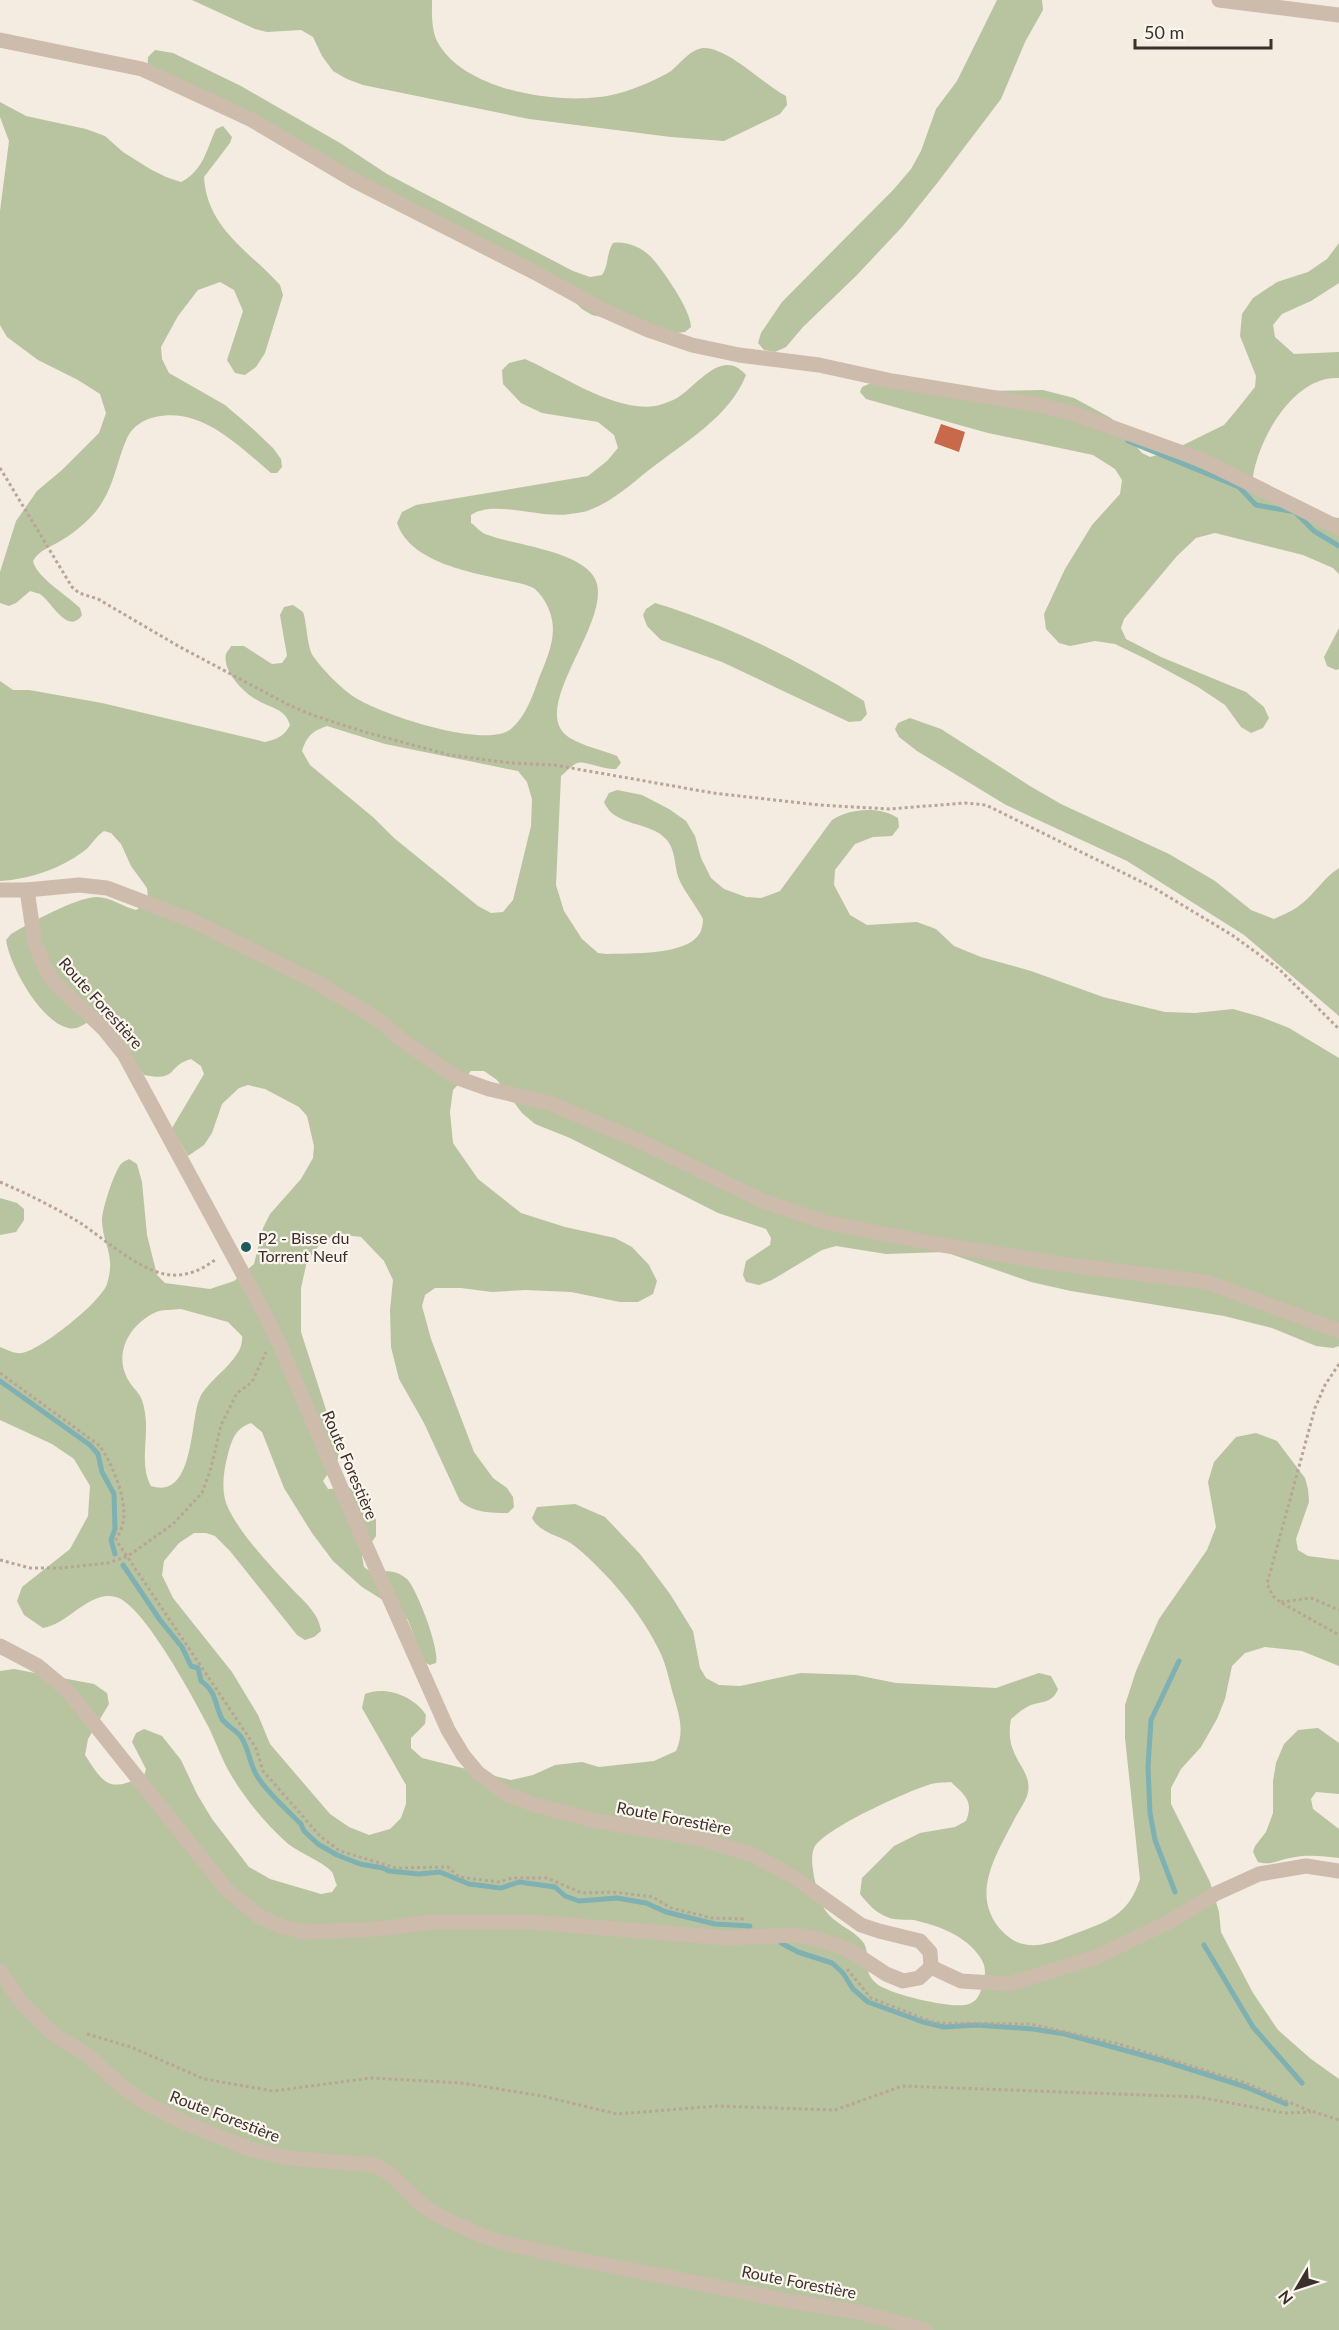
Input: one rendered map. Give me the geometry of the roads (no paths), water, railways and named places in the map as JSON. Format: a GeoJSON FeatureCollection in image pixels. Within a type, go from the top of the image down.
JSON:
{"type":"FeatureCollection","features":[{"type":"Feature","properties":{"kind":"street"},"geometry":{"type":"LineString","coordinates":[[1219,0],[1339,15]]}},
{"type":"Feature","properties":{"kind":"street"},"geometry":{"type":"LineString","coordinates":[[0,40],[135,68],[160,76],[252,120],[355,181],[534,272],[605,311],[648,330],[692,345],[740,355],[819,365],[892,381],[1038,405],[1075,414],[1202,460],[1339,528]]}},
{"type":"Feature","properties":{"kind":"street"},"geometry":{"type":"LineString","coordinates":[[0,890],[79,885],[107,888],[192,920],[316,982],[379,1020],[403,1041],[458,1078],[489,1089],[549,1102],[644,1143],[763,1201],[824,1222],[1004,1255],[1207,1282],[1339,1331]]}},
{"type":"Feature","properties":{"kind":"street","name":"Route Forestière"},"geometry":{"type":"LineString","coordinates":[[27,890],[35,944],[46,970],[57,985],[104,1029],[124,1054],[274,1334],[448,1730],[463,1755],[478,1773],[507,1794],[535,1805],[596,1821],[706,1840],[753,1855],[794,1877],[861,1925],[920,1941],[930,1952],[931,1967]]}},
{"type":"Feature","properties":{"kind":"street"},"geometry":{"type":"LineString","coordinates":[[0,1646],[38,1666],[68,1691],[227,1890],[250,1911],[283,1927],[295,1930],[321,1932],[378,1929],[440,1922],[530,1922],[726,1938],[795,1935],[842,1947],[886,1974],[903,1980],[919,1978],[931,1967],[961,1981],[1009,1984],[1096,1957],[1169,1922],[1215,1894],[1259,1874],[1306,1866],[1339,1871]]}},
{"type":"Feature","properties":{"kind":"street","name":"Route Forestière"},"geometry":{"type":"LineString","coordinates":[[0,1971],[21,2002],[44,2026],[57,2037],[90,2057],[120,2085],[142,2101],[185,2123],[250,2149],[288,2158],[374,2165],[388,2173],[422,2205],[437,2215],[480,2235],[513,2246],[789,2301],[859,2312],[925,2330]]}},
{"type":"Feature","properties":{"kind":"waterway"},"geometry":{"type":"LineString","coordinates":[[1128,441],[1239,487],[1256,505],[1295,512],[1314,531],[1339,546]]}},
{"type":"Feature","properties":{"kind":"waterway"},"geometry":{"type":"LineString","coordinates":[[0,1381],[90,1445],[98,1454],[102,1472],[114,1494],[115,1529],[111,1540],[115,1554]]}},
{"type":"Feature","properties":{"kind":"waterway"},"geometry":{"type":"LineString","coordinates":[[123,1565],[160,1620],[182,1647],[191,1666],[198,1668],[201,1681],[212,1693],[223,1720],[239,1734],[244,1742],[253,1769],[259,1779],[301,1824],[304,1831],[318,1844],[337,1855],[360,1864],[389,1871],[419,1874],[440,1872],[469,1884],[501,1888],[519,1882],[555,1887],[565,1896],[579,1901],[617,1898],[646,1903],[666,1912],[715,1924],[750,1926]]}},
{"type":"Feature","properties":{"kind":"waterway"},"geometry":{"type":"LineString","coordinates":[[1175,1892],[1155,1840],[1150,1813],[1148,1767],[1151,1720],[1179,1661]]}},
{"type":"Feature","properties":{"kind":"waterway"},"geometry":{"type":"LineString","coordinates":[[781,1943],[798,1952],[832,1963],[843,1973],[853,1989],[868,2002],[923,2022],[944,2027],[977,2025],[1065,2034],[1164,2061],[1246,2087],[1286,2104]]}},
{"type":"Feature","properties":{"kind":"waterway"},"geometry":{"type":"LineString","coordinates":[[1204,1945],[1253,2027],[1302,2083]]}},
{"type":"Feature","properties":{"kind":"place","name":"P2 - Bisse du Torrent Neuf"},"geometry":{"type":"Point","coordinates":[246,1247]}}]}
